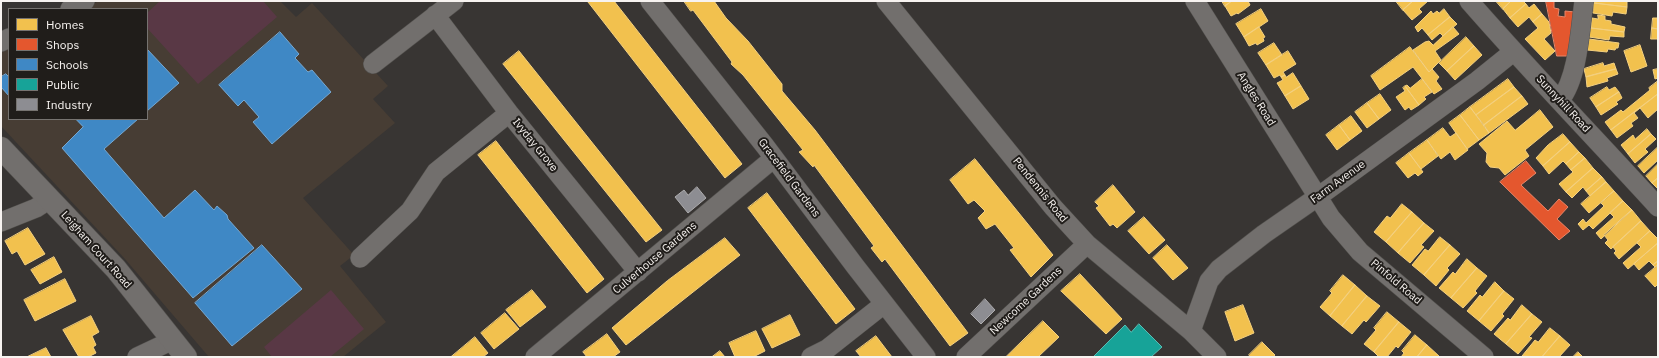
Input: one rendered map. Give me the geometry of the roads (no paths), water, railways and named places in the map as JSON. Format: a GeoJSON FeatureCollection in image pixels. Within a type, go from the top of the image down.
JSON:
{"type":"FeatureCollection","features":[{"type":"Feature","properties":{"kind":"street"},"geometry":{"type":"LineString","coordinates":[[72,8],[85,1]]}},
{"type":"Feature","properties":{"kind":"street"},"geometry":{"type":"LineString","coordinates":[[373,64],[454,1]]}},
{"type":"Feature","properties":{"kind":"street","name":"Gracefield Gardens"},"geometry":{"type":"LineString","coordinates":[[650,1],[774,158],[884,304],[926,357]]}},
{"type":"Feature","properties":{"kind":"street","name":"Pendennis Road"},"geometry":{"type":"LineString","coordinates":[[886,1],[1053,207],[1086,244],[1191,331],[1217,357]]}},
{"type":"Feature","properties":{"kind":"street","name":"Angles Road"},"geometry":{"type":"LineString","coordinates":[[1195,1],[1317,197]]}},
{"type":"Feature","properties":{"kind":"street","name":"Sunnyhill Road"},"geometry":{"type":"LineString","coordinates":[[1468,1],[1513,52],[1560,100],[1658,207]]}},
{"type":"Feature","properties":{"kind":"street"},"geometry":{"type":"LineString","coordinates":[[1560,100],[1564,95],[1571,78],[1584,1]]}},
{"type":"Feature","properties":{"kind":"street","name":"Ivyday Grove"},"geometry":{"type":"LineString","coordinates":[[435,15],[509,113],[638,272]]}},
{"type":"Feature","properties":{"kind":"street","name":"Farm Avenue"},"geometry":{"type":"LineString","coordinates":[[1191,331],[1209,281],[1219,269],[1264,234],[1477,81],[1513,52]]}},
{"type":"Feature","properties":{"kind":"street"},"geometry":{"type":"LineString","coordinates":[[360,258],[410,211],[436,172],[509,113]]}},
{"type":"Feature","properties":{"kind":"street","name":"Leigham Court Road"},"geometry":{"type":"LineString","coordinates":[[1,148],[116,269],[180,348]]}},
{"type":"Feature","properties":{"kind":"street","name":"Culverhouse Gardens"},"geometry":{"type":"LineString","coordinates":[[535,357],[774,158]]}},
{"type":"Feature","properties":{"kind":"street","name":"Pinfold Road"},"geometry":{"type":"LineString","coordinates":[[1317,197],[1331,218],[1360,252],[1484,357]]}},
{"type":"Feature","properties":{"kind":"street"},"geometry":{"type":"LineString","coordinates":[[1,222],[36,208],[50,199]]}},
{"type":"Feature","properties":{"kind":"street","name":"Newcome Gardens"},"geometry":{"type":"LineString","coordinates":[[966,357],[1086,244]]}},
{"type":"Feature","properties":{"kind":"street"},"geometry":{"type":"LineString","coordinates":[[811,357],[827,349],[884,304]]}},
{"type":"Feature","properties":{"kind":"street"},"geometry":{"type":"LineString","coordinates":[[136,357],[180,348]]}}]}
